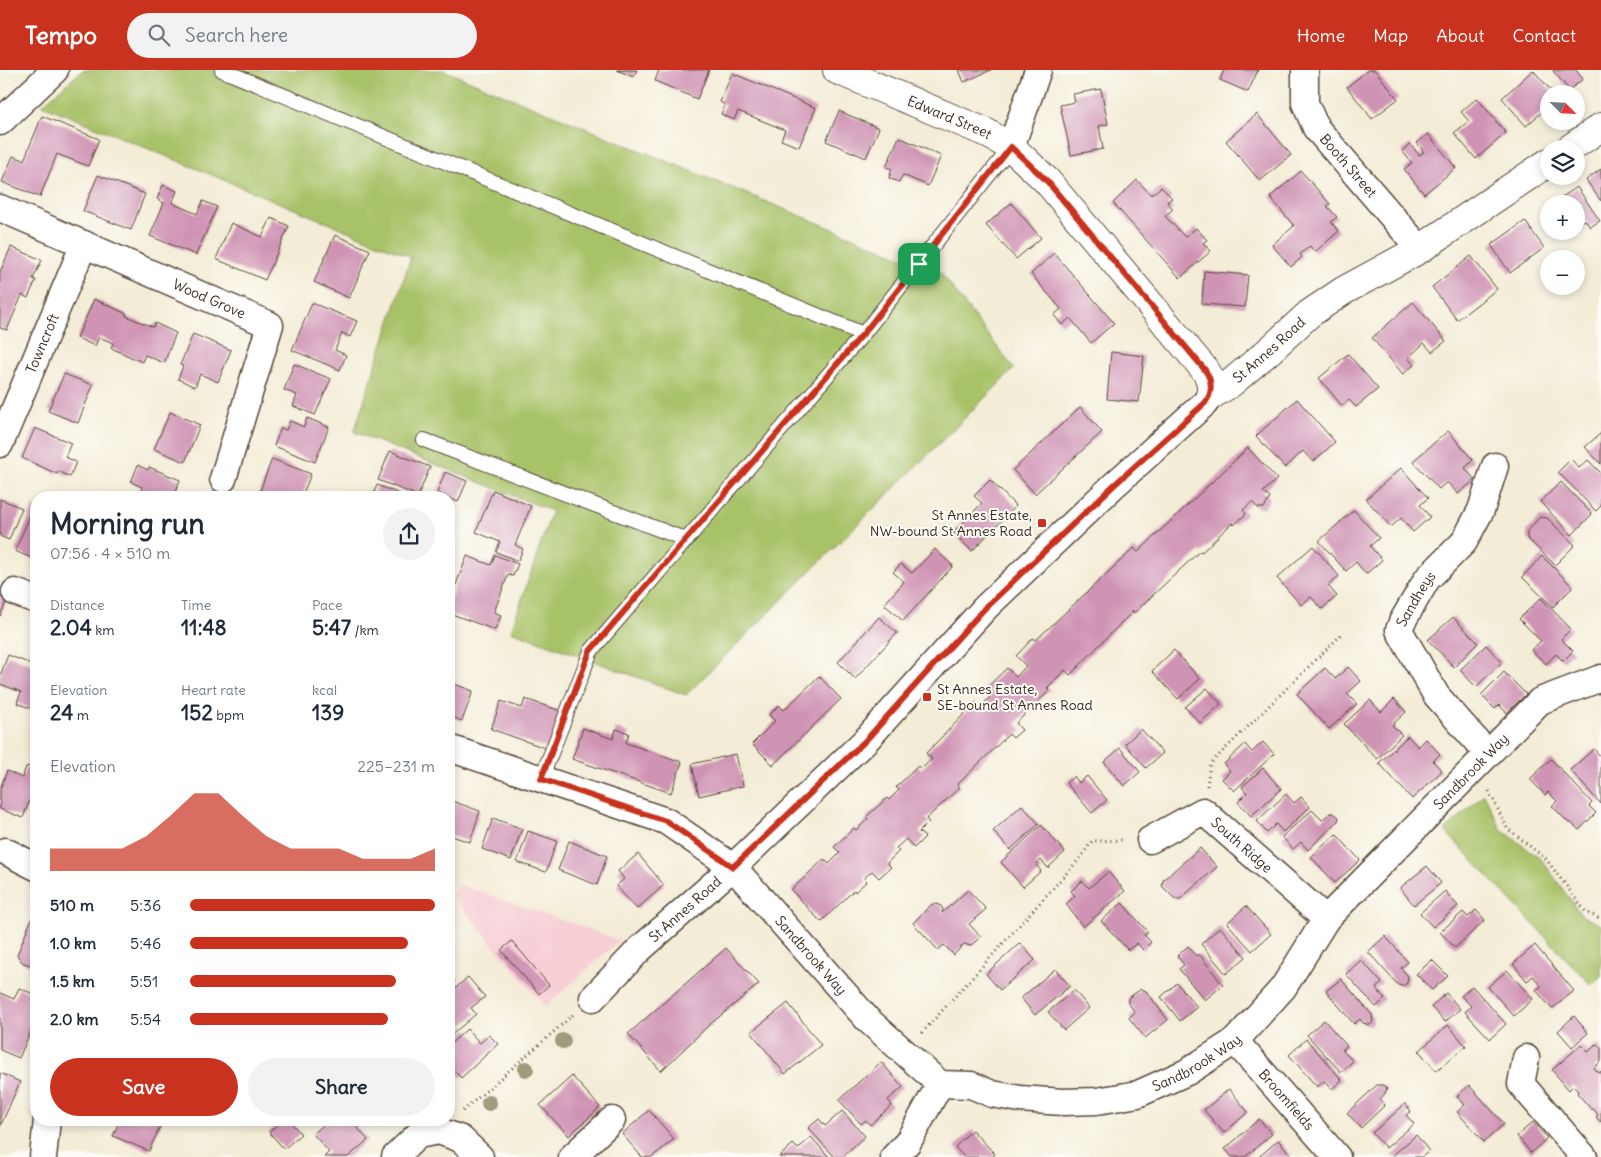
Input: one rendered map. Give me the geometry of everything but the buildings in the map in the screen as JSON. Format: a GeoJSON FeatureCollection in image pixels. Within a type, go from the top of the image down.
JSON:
{"type":"FeatureCollection","features":[{"type":"Feature","properties":{"kind":"street"},"geometry":{"type":"LineString","coordinates":[[0,122],[55,70]]}},
{"type":"Feature","properties":{"kind":"street","name":"Edward Street"},"geometry":{"type":"LineString","coordinates":[[837,70],[958,120],[1011,147],[1047,181],[1205,370],[1210,377],[1212,389],[1210,396]]}},
{"type":"Feature","properties":{"kind":"street"},"geometry":{"type":"LineString","coordinates":[[1011,147],[1038,70]]}},
{"type":"Feature","properties":{"kind":"street","name":"Booth Street"},"geometry":{"type":"LineString","coordinates":[[1305,70],[1305,103],[1316,128],[1420,250]]}},
{"type":"Feature","properties":{"kind":"street"},"geometry":{"type":"LineString","coordinates":[[1582,140],[1601,127]]}},
{"type":"Feature","properties":{"kind":"street","name":"St Annes Road"},"geometry":{"type":"LineString","coordinates":[[593,998],[640,949],[733,867],[866,740],[985,608],[1113,486],[1205,403],[1210,396],[1231,383],[1309,314],[1343,291],[1420,250],[1540,168]]}},
{"type":"Feature","properties":{"kind":"street","name":"Wood Grove"},"geometry":{"type":"LineString","coordinates":[[0,208],[270,324],[223,479]]}},
{"type":"Feature","properties":{"kind":"street","name":"Towncroft"},"geometry":{"type":"LineString","coordinates":[[0,444],[84,244]]}},
{"type":"Feature","properties":{"kind":"street","name":"Sandheys"},"geometry":{"type":"LineString","coordinates":[[1482,760],[1436,695],[1399,630],[1427,579],[1464,542],[1481,510],[1495,466]]}},
{"type":"Feature","properties":{"kind":"street","name":"Sandbrook Way"},"geometry":{"type":"LineString","coordinates":[[455,750],[666,821],[733,867],[868,1020],[940,1084],[971,1085],[992,1094],[1020,1099],[1063,1102],[1097,1101],[1138,1094],[1187,1072],[1235,1041],[1284,988],[1326,919],[1540,702],[1601,678]]}},
{"type":"Feature","properties":{"kind":"street","name":"South Ridge"},"geometry":{"type":"LineString","coordinates":[[1150,840],[1203,811],[1326,919]]}},
{"type":"Feature","properties":{"kind":"street"},"geometry":{"type":"LineString","coordinates":[[5,851],[30,864]]}},
{"type":"Feature","properties":{"kind":"street","name":"Broomfields"},"geometry":{"type":"LineString","coordinates":[[1235,1041],[1337,1157]]}},
{"type":"Feature","properties":{"kind":"street"},"geometry":{"type":"LineString","coordinates":[[1526,1058],[1521,1084],[1584,1157]]}},
{"type":"Feature","properties":{"kind":"street"},"geometry":{"type":"LineString","coordinates":[[894,1157],[908,1142],[940,1084]]}},
{"type":"Feature","properties":{"kind":"street"},"geometry":{"type":"LineString","coordinates":[[572,1157],[612,1120]]}},
{"type":"Feature","properties":{"kind":"street"},"geometry":{"type":"LineString","coordinates":[[43,1157],[46,1126]]}},
{"type":"Feature","properties":{"kind":"street"},"geometry":{"type":"LineString","coordinates":[[395,1157],[422,1129],[461,1139],[475,1152]]}},
{"type":"Feature","properties":{"kind":"lane"},"geometry":{"type":"LineString","coordinates":[[222,70],[863,334]]}},
{"type":"Feature","properties":{"kind":"lane"},"geometry":{"type":"LineString","coordinates":[[541,779],[590,651],[863,334],[1011,147]]}},
{"type":"Feature","properties":{"kind":"lane"},"geometry":{"type":"LineString","coordinates":[[424,440],[687,540]]}},
{"type":"Feature","properties":{"kind":"path"},"geometry":{"type":"LineString","coordinates":[[1203,811],[1210,764],[1341,635]]}},
{"type":"Feature","properties":{"kind":"path"},"geometry":{"type":"LineString","coordinates":[[1482,760],[1507,828],[1546,859],[1586,912],[1601,919]]}},
{"type":"Feature","properties":{"kind":"path"},"geometry":{"type":"LineString","coordinates":[[905,1052],[1082,856],[1092,841],[1150,840]]}},
{"type":"Feature","properties":{"kind":"path"},"geometry":{"type":"LineString","coordinates":[[455,1104],[593,998]]}},
{"type":"Feature","properties":{"kind":"shaded area"},"geometry":{"type":"Polygon","coordinates":[[[460,885],[620,940],[545,1007],[455,899],[455,891],[460,885]]]}},
{"type":"Feature","properties":{"kind":"green space"},"geometry":{"type":"Polygon","coordinates":[[[83,70],[443,70],[941,273],[1014,369],[686,695],[511,631],[552,511],[354,432],[411,257],[42,105],[83,70]]]}},
{"type":"Feature","properties":{"kind":"green space"},"geometry":{"type":"Polygon","coordinates":[[[1484,794],[1501,829],[1542,860],[1581,915],[1601,925],[1601,976],[1591,985],[1445,831],[1484,794]]]}},
{"type":"Feature","properties":{"kind":"place","name":"St Annes Estate, NW-bound St Annes Road"},"geometry":{"type":"Point","coordinates":[1042,523]}},
{"type":"Feature","properties":{"kind":"place","name":"St Annes Estate, SE-bound St Annes Road"},"geometry":{"type":"Point","coordinates":[927,697]}},
{"type":"Feature","properties":{"kind":"route"},"geometry":{"type":"LineString","coordinates":[[1011,147],[1047,181],[1205,370],[1210,377],[1212,389],[1210,396],[1205,403],[1113,486],[985,608],[866,740],[733,867],[666,821],[541,779],[590,651],[863,334],[919,264],[1011,147]]}}]}
